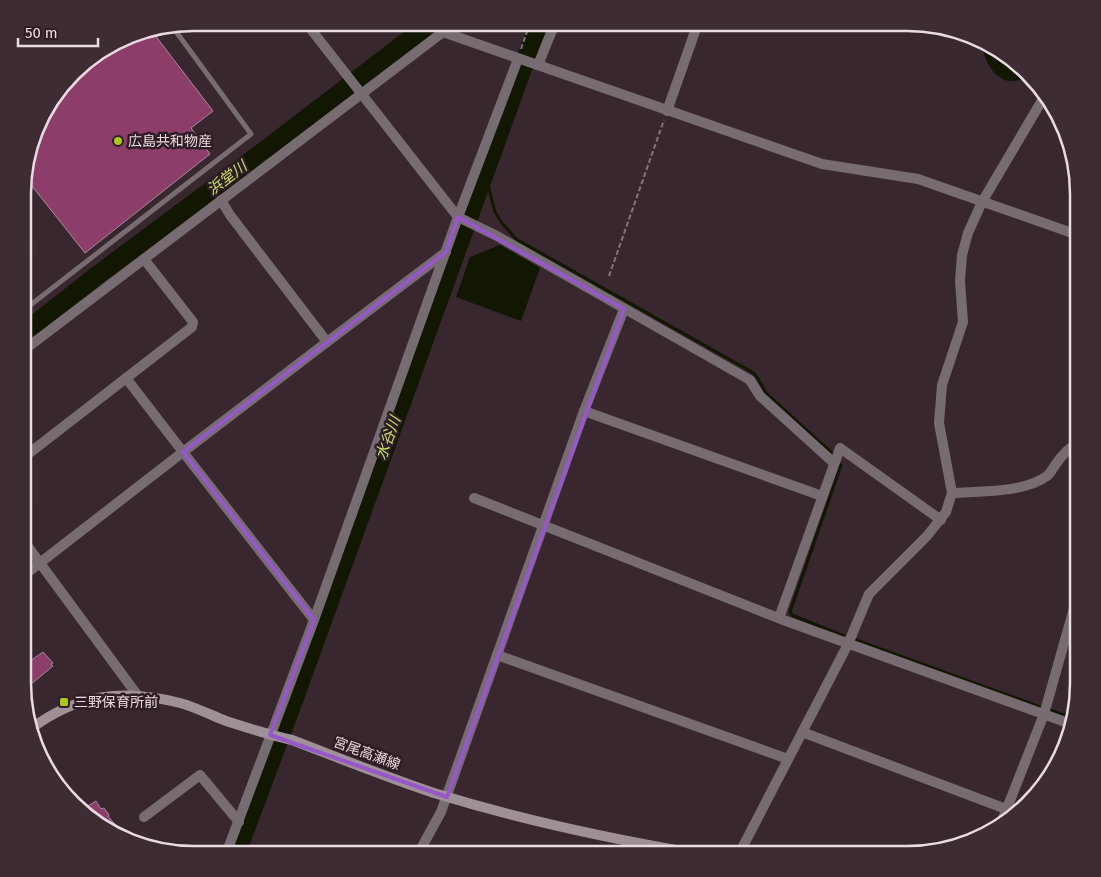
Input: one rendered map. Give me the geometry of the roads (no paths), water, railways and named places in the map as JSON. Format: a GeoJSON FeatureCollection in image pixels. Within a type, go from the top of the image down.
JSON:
{"type":"FeatureCollection","features":[{"type":"Feature","properties":{"kind":"main road","name":"宮尾高瀬線"},"geometry":{"type":"LineString","coordinates":[[37,725],[70,706],[93,698],[138,696],[181,704],[270,735],[292,740],[447,796],[570,830],[655,846]]}},
{"type":"Feature","properties":{"kind":"street"},"geometry":{"type":"LineString","coordinates":[[314,32],[460,218],[497,236],[750,380],[760,396],[834,463]]}},
{"type":"Feature","properties":{"kind":"street"},"geometry":{"type":"LineString","coordinates":[[31,344],[360,92],[443,32],[822,164],[918,180],[1070,232]]}},
{"type":"Feature","properties":{"kind":"street"},"geometry":{"type":"LineString","coordinates":[[535,64],[551,32]]}},
{"type":"Feature","properties":{"kind":"street"},"geometry":{"type":"LineString","coordinates":[[668,111],[695,32]]}},
{"type":"Feature","properties":{"kind":"street"},"geometry":{"type":"LineString","coordinates":[[229,845],[314,620],[446,252],[520,59]]}},
{"type":"Feature","properties":{"kind":"street"},"geometry":{"type":"LineString","coordinates":[[743,846],[848,644],[870,594],[941,520],[946,512],[952,493],[939,423],[942,385],[963,322],[960,281],[962,255],[968,233],[982,202],[1041,102]]}},
{"type":"Feature","properties":{"kind":"street"},"geometry":{"type":"LineString","coordinates":[[220,200],[327,342]]}},
{"type":"Feature","properties":{"kind":"street"},"geometry":{"type":"LineString","coordinates":[[32,569],[446,252]]}},
{"type":"Feature","properties":{"kind":"street"},"geometry":{"type":"LineString","coordinates":[[32,451],[192,327],[193,322],[144,259]]}},
{"type":"Feature","properties":{"kind":"street"},"geometry":{"type":"LineString","coordinates":[[423,845],[442,812],[584,411],[624,309]]}},
{"type":"Feature","properties":{"kind":"street"},"geometry":{"type":"LineString","coordinates":[[126,378],[314,620]]}},
{"type":"Feature","properties":{"kind":"street"},"geometry":{"type":"LineString","coordinates":[[584,411],[822,496]]}},
{"type":"Feature","properties":{"kind":"street"},"geometry":{"type":"LineString","coordinates":[[779,618],[840,448],[941,520]]}},
{"type":"Feature","properties":{"kind":"street"},"geometry":{"type":"LineString","coordinates":[[952,493],[1003,489],[1034,484],[1049,475],[1069,448]]}},
{"type":"Feature","properties":{"kind":"street"},"geometry":{"type":"LineString","coordinates":[[474,498],[779,618],[1065,722]]}},
{"type":"Feature","properties":{"kind":"street"},"geometry":{"type":"LineString","coordinates":[[32,552],[138,696]]}},
{"type":"Feature","properties":{"kind":"street"},"geometry":{"type":"LineString","coordinates":[[1011,808],[1044,714],[1069,625]]}},
{"type":"Feature","properties":{"kind":"street"},"geometry":{"type":"LineString","coordinates":[[497,655],[788,759]]}},
{"type":"Feature","properties":{"kind":"street"},"geometry":{"type":"LineString","coordinates":[[802,732],[1009,810]]}},
{"type":"Feature","properties":{"kind":"street"},"geometry":{"type":"LineString","coordinates":[[144,817],[200,775],[238,822]]}},
{"type":"Feature","properties":{"kind":"lane"},"geometry":{"type":"LineString","coordinates":[[31,304],[250,134],[177,33]]}},
{"type":"Feature","properties":{"kind":"waterway","name":"浜堂川"},"geometry":{"type":"LineString","coordinates":[[31,327],[419,32]]}},
{"type":"Feature","properties":{"kind":"waterway","name":"水谷川"},"geometry":{"type":"LineString","coordinates":[[239,845],[536,32]]}},
{"type":"Feature","properties":{"kind":"waterway"},"geometry":{"type":"LineString","coordinates":[[485,173],[495,212],[516,239],[752,372],[767,394],[832,453]]}},
{"type":"Feature","properties":{"kind":"waterway"},"geometry":{"type":"LineString","coordinates":[[841,465],[790,612],[792,615],[844,636]]}},
{"type":"Feature","properties":{"kind":"waterway"},"geometry":{"type":"LineString","coordinates":[[856,640],[1043,708]]}},
{"type":"Feature","properties":{"kind":"waterway"},"geometry":{"type":"LineString","coordinates":[[1050,710],[1066,716]]}},
{"type":"Feature","properties":{"kind":"place","name":"広島共和物産"},"geometry":{"type":"Point","coordinates":[118,141]}},
{"type":"Feature","properties":{"kind":"place","name":"三野保育所前"},"geometry":{"type":"Point","coordinates":[64,702]}}]}
